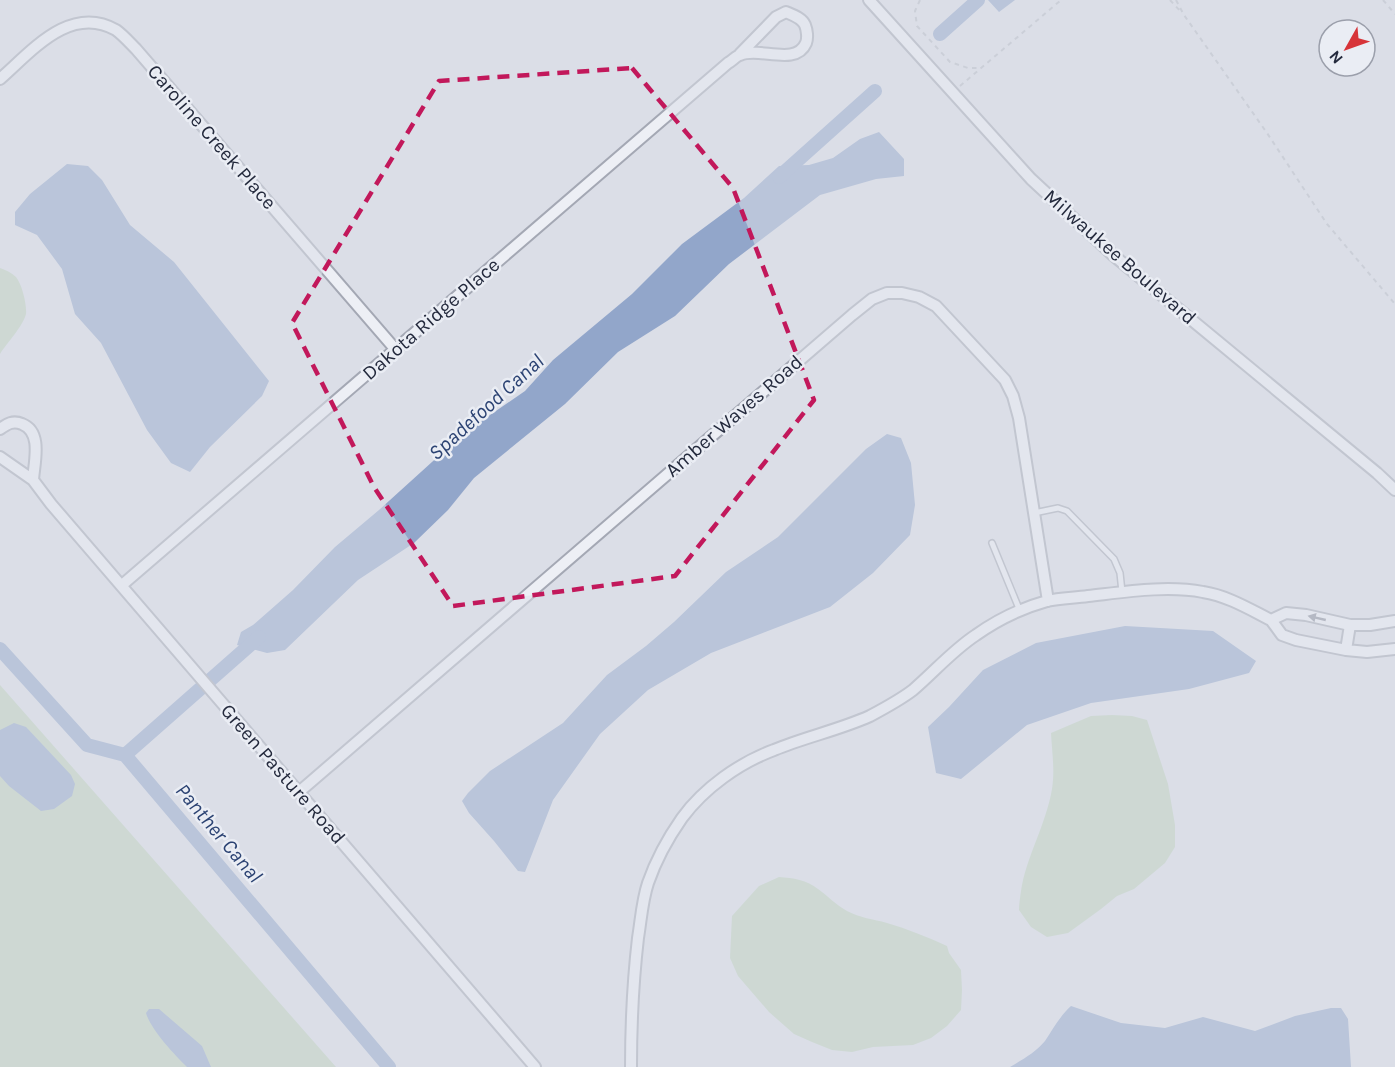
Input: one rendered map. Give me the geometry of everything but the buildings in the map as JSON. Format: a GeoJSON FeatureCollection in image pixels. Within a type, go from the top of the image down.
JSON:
{"type":"FeatureCollection","features":[{"type":"Feature","properties":{"kind":"street","name":"Milwaukee Boulevard"},"geometry":{"type":"LineString","coordinates":[[869,0],[1031,179],[1113,255],[1395,490]]}},
{"type":"Feature","properties":{"kind":"street","name":"Dakota Ridge Place"},"geometry":{"type":"LineString","coordinates":[[122,585],[740,54],[776,17],[786,12],[795,15],[804,23],[807,36],[805,45],[797,53],[785,56],[756,52],[740,54]]}},
{"type":"Feature","properties":{"kind":"street","name":"Caroline Creek Place"},"geometry":{"type":"LineString","coordinates":[[0,79],[44,41],[66,26],[89,22],[118,31],[396,350]]}},
{"type":"Feature","properties":{"kind":"street","name":"Amber Waves Road"},"geometry":{"type":"LineString","coordinates":[[299,792],[809,351],[872,299],[887,293],[902,293],[920,297],[936,306],[1005,380],[1013,396],[1019,418],[1048,601]]}},
{"type":"Feature","properties":{"kind":"street"},"geometry":{"type":"LineString","coordinates":[[0,429],[7,424],[17,422],[27,426],[33,433],[36,447],[33,480]]}},
{"type":"Feature","properties":{"kind":"street","name":"Green Pasture Road"},"geometry":{"type":"LineString","coordinates":[[0,457],[33,480],[51,504],[535,1067]]}},
{"type":"Feature","properties":{"kind":"street"},"geometry":{"type":"LineString","coordinates":[[632,1067],[633,998],[641,914],[647,885],[656,862],[684,816],[724,777],[748,763],[773,750],[839,728],[890,705],[912,691],[974,635],[999,621],[1048,601],[1122,592],[1177,589],[1202,591],[1245,606],[1271,620],[1282,635],[1296,640],[1367,652],[1395,648]]}},
{"type":"Feature","properties":{"kind":"street"},"geometry":{"type":"LineString","coordinates":[[1271,620],[1286,613],[1350,625],[1395,621]]}},
{"type":"Feature","properties":{"kind":"street"},"geometry":{"type":"LineString","coordinates":[[1346,650],[1350,625]]}},
{"type":"Feature","properties":{"kind":"lane"},"geometry":{"type":"LineString","coordinates":[[1034,513],[1058,508],[1067,511],[1114,559],[1120,573],[1122,592]]}},
{"type":"Feature","properties":{"kind":"lane"},"geometry":{"type":"LineString","coordinates":[[992,543],[1020,611]]}},
{"type":"Feature","properties":{"kind":"path"},"geometry":{"type":"LineString","coordinates":[[920,0],[915,11],[917,26],[950,62],[968,68],[981,68]]}},
{"type":"Feature","properties":{"kind":"path"},"geometry":{"type":"LineString","coordinates":[[952,92],[1061,0]]}},
{"type":"Feature","properties":{"kind":"path"},"geometry":{"type":"LineString","coordinates":[[1170,0],[1184,15]]}},
{"type":"Feature","properties":{"kind":"path"},"geometry":{"type":"LineString","coordinates":[[1176,0],[1184,15],[1328,224],[1395,304]]}},
{"type":"Feature","properties":{"kind":"path"},"geometry":{"type":"LineString","coordinates":[[1383,0],[1395,14]]}},
{"type":"Feature","properties":{"kind":"highlighted area"},"geometry":{"type":"Polygon","coordinates":[[[632,68],[733,188],[814,400],[675,576],[453,606],[374,487],[292,323],[439,81],[632,68]]]}},
{"type":"Feature","properties":{"kind":"green space"},"geometry":{"type":"Polygon","coordinates":[[[0,268],[13,274],[18,280],[24,295],[26,314],[22,324],[0,354],[0,268]]]}},
{"type":"Feature","properties":{"kind":"green space"},"geometry":{"type":"Polygon","coordinates":[[[0,685],[336,1067],[0,1067],[0,685]]]}},
{"type":"Feature","properties":{"kind":"green space"},"geometry":{"type":"Polygon","coordinates":[[[1091,716],[1132,716],[1147,720],[1168,784],[1175,825],[1175,847],[1165,863],[1134,889],[1117,896],[1068,933],[1047,937],[1031,927],[1019,910],[1024,878],[1052,789],[1051,733],[1091,716]]]}},
{"type":"Feature","properties":{"kind":"green space"},"geometry":{"type":"Polygon","coordinates":[[[779,877],[809,883],[852,913],[902,928],[947,946],[961,970],[961,1010],[947,1026],[931,1038],[913,1045],[873,1047],[852,1052],[832,1050],[794,1034],[769,1012],[738,976],[730,958],[732,916],[759,886],[779,877]]]}},
{"type":"Feature","properties":{"kind":"water"},"geometry":{"type":"Polygon","coordinates":[[[988,0],[1015,0],[999,12],[988,0]]]}},
{"type":"Feature","properties":{"kind":"water"},"geometry":{"type":"Polygon","coordinates":[[[879,132],[904,159],[904,176],[876,179],[820,195],[729,264],[675,316],[618,352],[565,404],[474,478],[448,510],[414,543],[358,580],[285,650],[267,653],[237,645],[241,632],[253,625],[293,590],[335,547],[464,433],[525,391],[553,360],[632,294],[682,244],[744,198],[779,166],[809,165],[833,158],[860,139],[879,132]]]}},
{"type":"Feature","properties":{"kind":"water"},"geometry":{"type":"Polygon","coordinates":[[[67,164],[88,166],[102,180],[130,225],[174,262],[269,381],[262,396],[210,447],[190,472],[171,463],[147,430],[101,343],[75,314],[62,269],[37,235],[15,225],[15,212],[30,194],[67,164]]]}},
{"type":"Feature","properties":{"kind":"water"},"geometry":{"type":"Polygon","coordinates":[[[887,434],[901,438],[911,463],[915,505],[910,535],[873,573],[830,607],[711,653],[648,690],[600,734],[553,800],[525,872],[518,871],[469,813],[462,801],[468,793],[490,771],[563,723],[607,675],[674,622],[726,572],[778,537],[866,449],[887,434]]]}},
{"type":"Feature","properties":{"kind":"water"},"geometry":{"type":"Polygon","coordinates":[[[1125,626],[1213,631],[1256,661],[1249,673],[1189,689],[1091,703],[1027,725],[961,779],[936,773],[928,727],[983,670],[1036,643],[1125,626]]]}},
{"type":"Feature","properties":{"kind":"water"},"geometry":{"type":"Polygon","coordinates":[[[14,723],[26,727],[71,775],[75,784],[72,796],[54,809],[41,811],[0,776],[0,730],[14,723]]]}},
{"type":"Feature","properties":{"kind":"water"},"geometry":{"type":"Polygon","coordinates":[[[1071,1006],[1121,1023],[1165,1028],[1203,1017],[1255,1031],[1295,1016],[1341,1008],[1348,1019],[1351,1067],[1010,1067],[1029,1056],[1045,1041],[1071,1006]]]}},
{"type":"Feature","properties":{"kind":"water"},"geometry":{"type":"Polygon","coordinates":[[[149,1009],[159,1009],[202,1046],[211,1067],[187,1067],[153,1027],[146,1013],[149,1009]]]}},
{"type":"Feature","properties":{"kind":"waterway","name":"Spadefood Canal"},"geometry":{"type":"LineString","coordinates":[[940,34],[978,0]]}},
{"type":"Feature","properties":{"kind":"waterway","name":"Spadefood Canal"},"geometry":{"type":"LineString","coordinates":[[779,177],[875,91]]}},
{"type":"Feature","properties":{"kind":"waterway","name":"Spadefood Canal"},"geometry":{"type":"LineString","coordinates":[[125,755],[259,637]]}},
{"type":"Feature","properties":{"kind":"waterway","name":"Panther Canal"},"geometry":{"type":"LineString","coordinates":[[0,649],[87,745],[125,755],[389,1067]]}}]}
